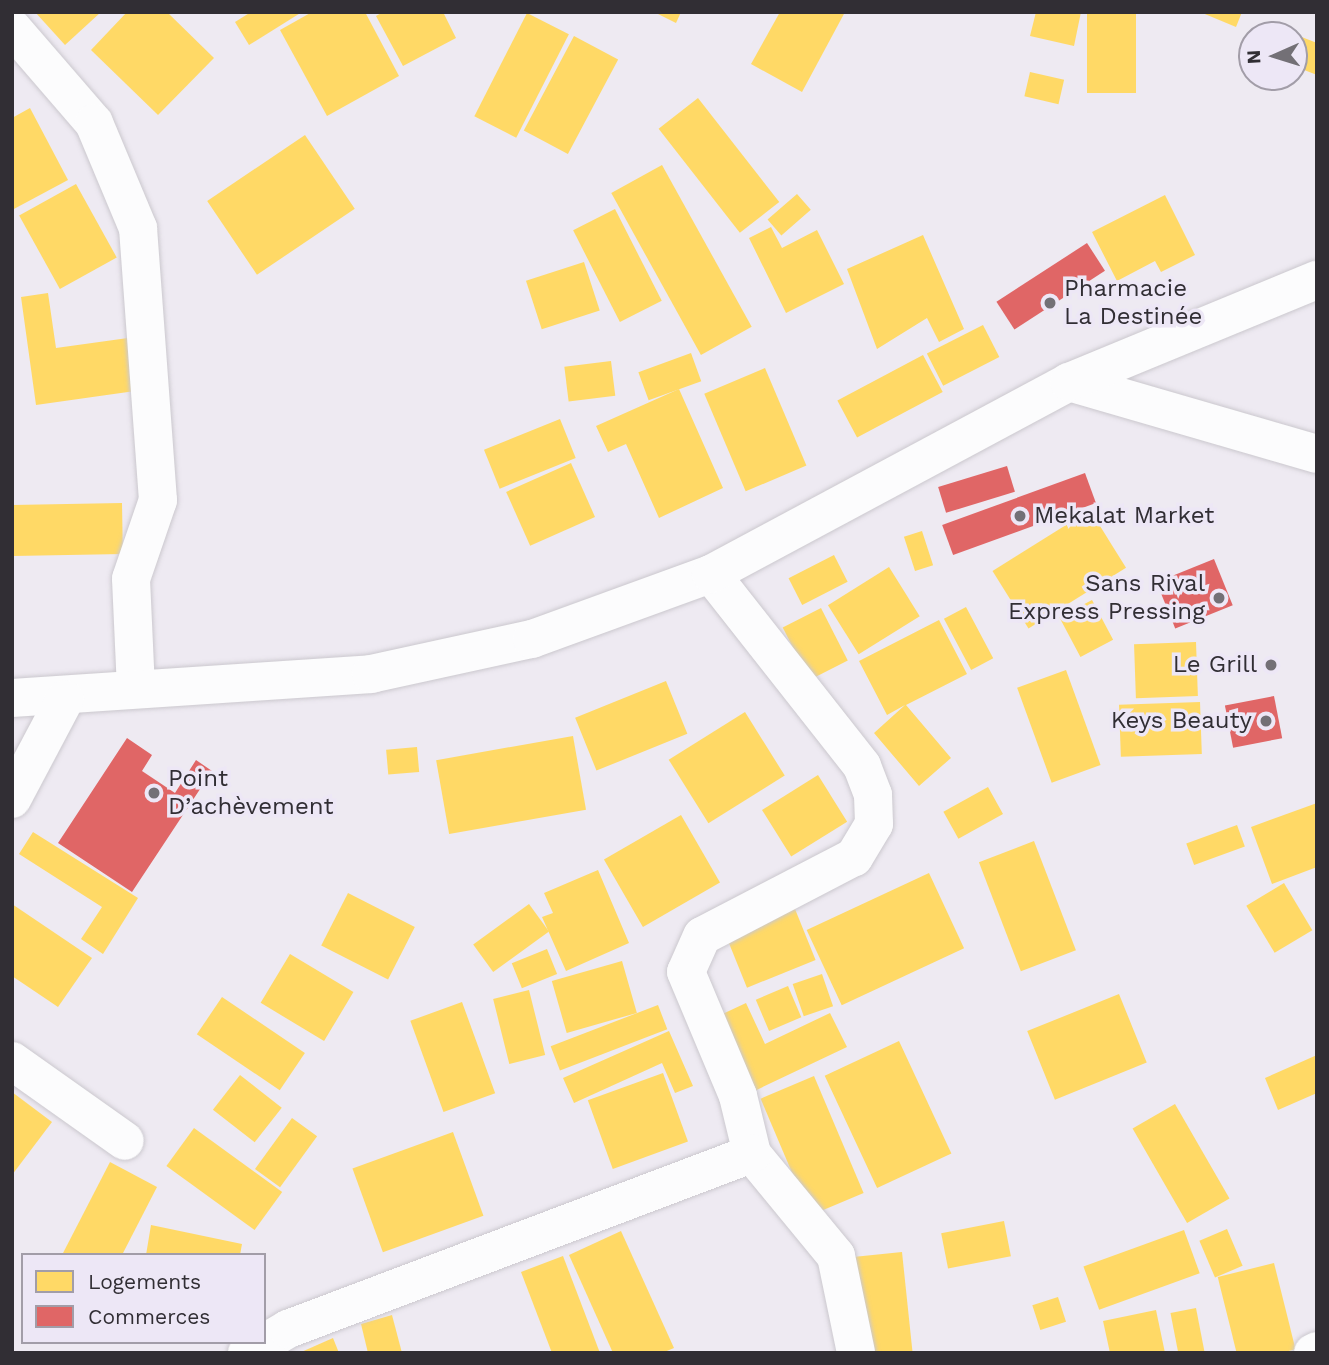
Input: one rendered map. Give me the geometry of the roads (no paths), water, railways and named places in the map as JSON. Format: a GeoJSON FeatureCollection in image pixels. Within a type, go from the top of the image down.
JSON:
{"type":"FeatureCollection","features":[{"type":"Feature","properties":{"kind":"street"},"geometry":{"type":"LineString","coordinates":[[18,44],[94,123],[138,228],[158,500],[131,579],[136,689]]}},
{"type":"Feature","properties":{"kind":"street"},"geometry":{"type":"LineString","coordinates":[[12,698],[65,699],[136,689],[370,674],[450,662],[711,574],[1069,382],[1317,280]]}},
{"type":"Feature","properties":{"kind":"street"},"geometry":{"type":"LineString","coordinates":[[1069,382],[1317,454]]}},
{"type":"Feature","properties":{"kind":"street"},"geometry":{"type":"LineString","coordinates":[[711,574],[862,766],[873,795],[874,824],[855,857],[702,936],[690,952],[686,972],[738,1096],[752,1154],[836,1256],[856,1353]]}},
{"type":"Feature","properties":{"kind":"street"},"geometry":{"type":"LineString","coordinates":[[12,799],[65,699]]}},
{"type":"Feature","properties":{"kind":"street"},"geometry":{"type":"LineString","coordinates":[[12,1061],[125,1141]]}},
{"type":"Feature","properties":{"kind":"street"},"geometry":{"type":"LineString","coordinates":[[266,1342],[288,1329],[752,1154]]}},
{"type":"Feature","properties":{"kind":"street"},"geometry":{"type":"LineString","coordinates":[[247,1353],[262,1344]]}},
{"type":"Feature","properties":{"kind":"place","name":"Pharmacie La Destinée"},"geometry":{"type":"Point","coordinates":[1050,303]}},
{"type":"Feature","properties":{"kind":"place","name":"Mekalat Market"},"geometry":{"type":"Point","coordinates":[1020,516]}},
{"type":"Feature","properties":{"kind":"place","name":"Sans Rival Express Pressing"},"geometry":{"type":"Point","coordinates":[1219,598]}},
{"type":"Feature","properties":{"kind":"place","name":"Le Grill"},"geometry":{"type":"Point","coordinates":[1271,665]}},
{"type":"Feature","properties":{"kind":"place","name":"Keys Beauty"},"geometry":{"type":"Point","coordinates":[1266,721]}},
{"type":"Feature","properties":{"kind":"place","name":"Point D’achèvement"},"geometry":{"type":"Point","coordinates":[154,793]}}]}
